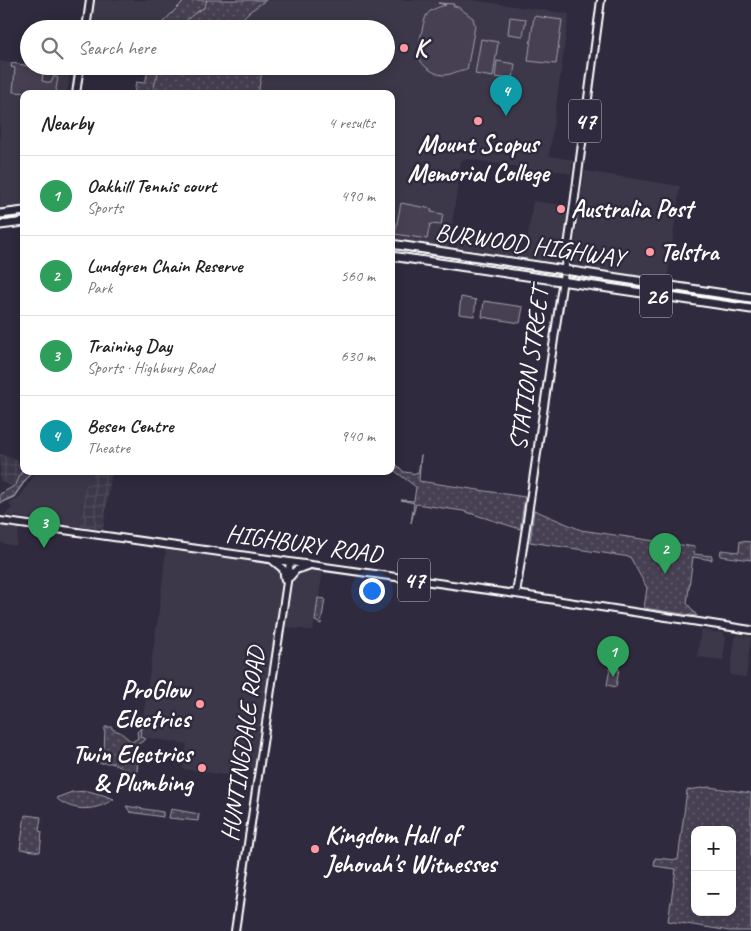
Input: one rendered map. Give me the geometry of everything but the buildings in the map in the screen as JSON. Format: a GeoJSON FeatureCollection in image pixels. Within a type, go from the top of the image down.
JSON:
{"type":"FeatureCollection","features":[{"type":"Feature","properties":{"kind":"highway"},"geometry":{"type":"LineString","coordinates":[[0,214],[20,212]]}},
{"type":"Feature","properties":{"kind":"highway"},"geometry":{"type":"LineString","coordinates":[[0,225],[20,222]]}},
{"type":"Feature","properties":{"kind":"highway","name":"BURWOOD HIGHWAY"},"geometry":{"type":"LineString","coordinates":[[395,245],[751,298]]}},
{"type":"Feature","properties":{"kind":"highway","name":"BURWOOD HIGHWAY"},"geometry":{"type":"LineString","coordinates":[[395,257],[751,309]]}},
{"type":"Feature","properties":{"kind":"highway"},"geometry":{"type":"LineString","coordinates":[[479,258],[482,263],[481,270]]}},
{"type":"Feature","properties":{"kind":"highway"},"geometry":{"type":"LineString","coordinates":[[646,283],[646,289],[650,295]]}},
{"type":"Feature","properties":{"kind":"main road"},"geometry":{"type":"LineString","coordinates":[[87,20],[90,0]]}},
{"type":"Feature","properties":{"kind":"main road","name":"STATION STREET"},"geometry":{"type":"LineString","coordinates":[[516,594],[564,270],[601,0]]}},
{"type":"Feature","properties":{"kind":"main road"},"geometry":{"type":"LineString","coordinates":[[77,90],[79,75]]}},
{"type":"Feature","properties":{"kind":"main road","name":"HIGHBURY ROAD"},"geometry":{"type":"LineString","coordinates":[[0,520],[516,594],[751,630]]}},
{"type":"Feature","properties":{"kind":"main road"},"geometry":{"type":"LineString","coordinates":[[271,560],[283,569],[286,589]]}},
{"type":"Feature","properties":{"kind":"main road","name":"HUNTINGDALE ROAD"},"geometry":{"type":"LineString","coordinates":[[236,931],[290,562]]}},
{"type":"Feature","properties":{"kind":"main road"},"geometry":{"type":"LineString","coordinates":[[286,589],[293,572],[298,568],[311,565]]}},
{"type":"Feature","properties":{"kind":"shaded area"},"geometry":{"type":"Polygon","coordinates":[[[94,0],[185,0],[165,20],[91,20],[94,0]]]}},
{"type":"Feature","properties":{"kind":"shaded area"},"geometry":{"type":"Polygon","coordinates":[[[185,0],[266,0],[241,20],[165,20],[185,0]]]}},
{"type":"Feature","properties":{"kind":"shaded area","name":"Mount Scopus Memorial College"},"geometry":{"type":"Polygon","coordinates":[[[266,0],[472,0],[569,14],[549,156],[573,160],[571,174],[560,171],[546,172],[468,159],[461,161],[449,246],[447,248],[395,240],[395,90],[259,90],[261,75],[395,75],[395,20],[242,20],[266,0]]]}},
{"type":"Feature","properties":{"kind":"shaded area"},"geometry":{"type":"Polygon","coordinates":[[[438,3],[454,4],[453,6],[458,7],[473,18],[475,26],[467,70],[442,75],[428,69],[419,57],[420,41],[426,16],[432,10],[446,5],[438,3]]]}},
{"type":"Feature","properties":{"kind":"shaded area"},"geometry":{"type":"Polygon","coordinates":[[[534,16],[562,20],[556,64],[528,61],[534,16]]]}},
{"type":"Feature","properties":{"kind":"shaded area"},"geometry":{"type":"Polygon","coordinates":[[[510,17],[526,19],[523,36],[508,34],[510,17]]]}},
{"type":"Feature","properties":{"kind":"shaded area"},"geometry":{"type":"Polygon","coordinates":[[[481,39],[498,42],[493,77],[475,74],[481,39]]]}},
{"type":"Feature","properties":{"kind":"shaded area"},"geometry":{"type":"Polygon","coordinates":[[[0,61],[20,64],[20,75],[70,75],[68,90],[20,90],[20,208],[0,210],[0,61]]]}},
{"type":"Feature","properties":{"kind":"shaded area"},"geometry":{"type":"Polygon","coordinates":[[[497,61],[515,64],[513,79],[495,77],[497,61]]]}},
{"type":"Feature","properties":{"kind":"shaded area"},"geometry":{"type":"Polygon","coordinates":[[[12,63],[20,64],[20,75],[43,75],[42,81],[51,83],[54,76],[58,78],[56,90],[20,90],[20,92],[13,92],[15,68],[11,67],[12,63]]]}},
{"type":"Feature","properties":{"kind":"shaded area"},"geometry":{"type":"Polygon","coordinates":[[[147,75],[261,75],[259,90],[135,90],[136,82],[145,83],[147,75]]]}},
{"type":"Feature","properties":{"kind":"shaded area"},"geometry":{"type":"Polygon","coordinates":[[[585,171],[680,186],[667,281],[573,266],[572,261],[585,171]]]}},
{"type":"Feature","properties":{"kind":"shaded area"},"geometry":{"type":"Polygon","coordinates":[[[533,201],[569,206],[560,261],[558,262],[546,261],[537,263],[520,259],[519,257],[526,249],[533,201]]]}},
{"type":"Feature","properties":{"kind":"shaded area"},"geometry":{"type":"Polygon","coordinates":[[[401,203],[432,209],[431,212],[443,214],[441,225],[430,224],[427,239],[395,234],[401,203]]]}},
{"type":"Feature","properties":{"kind":"shaded area"},"geometry":{"type":"Polygon","coordinates":[[[459,231],[500,236],[515,244],[512,258],[456,249],[459,231]]]}},
{"type":"Feature","properties":{"kind":"shaded area"},"geometry":{"type":"Polygon","coordinates":[[[461,297],[476,300],[474,316],[459,314],[461,297]]]}},
{"type":"Feature","properties":{"kind":"shaded area"},"geometry":{"type":"Polygon","coordinates":[[[484,301],[523,307],[520,323],[482,317],[484,301]]]}},
{"type":"Feature","properties":{"kind":"shaded area"},"geometry":{"type":"Polygon","coordinates":[[[0,454],[20,462],[20,474],[16,485],[11,486],[0,481],[0,454]]]}},
{"type":"Feature","properties":{"kind":"shaded area"},"geometry":{"type":"Polygon","coordinates":[[[421,455],[419,481],[525,497],[520,529],[463,511],[416,504],[411,523],[414,503],[401,500],[414,501],[416,487],[395,471],[395,465],[404,472],[418,474],[421,455]]]}},
{"type":"Feature","properties":{"kind":"shaded area"},"geometry":{"type":"Polygon","coordinates":[[[20,475],[29,475],[14,496],[0,503],[0,494],[16,485],[20,475]]]}},
{"type":"Feature","properties":{"kind":"shaded area"},"geometry":{"type":"Polygon","coordinates":[[[34,475],[92,475],[85,487],[80,526],[4,515],[12,508],[9,504],[19,498],[34,475]]]}},
{"type":"Feature","properties":{"kind":"shaded area"},"geometry":{"type":"Polygon","coordinates":[[[92,475],[111,475],[103,530],[80,526],[85,487],[92,475]]]}},
{"type":"Feature","properties":{"kind":"shaded area"},"geometry":{"type":"Polygon","coordinates":[[[534,510],[581,530],[695,547],[694,554],[712,556],[712,560],[693,557],[687,603],[697,616],[644,608],[647,588],[630,557],[530,542],[534,510]]]}},
{"type":"Feature","properties":{"kind":"shaded area"},"geometry":{"type":"Polygon","coordinates":[[[0,526],[19,529],[16,546],[0,543],[0,526]]]}},
{"type":"Feature","properties":{"kind":"shaded area"},"geometry":{"type":"Polygon","coordinates":[[[740,541],[751,542],[751,560],[720,556],[721,550],[739,552],[740,541]]]}},
{"type":"Feature","properties":{"kind":"shaded area"},"geometry":{"type":"Polygon","coordinates":[[[166,548],[273,565],[282,574],[254,769],[233,766],[231,776],[183,769],[187,744],[140,737],[160,603],[166,548]]]}},
{"type":"Feature","properties":{"kind":"shaded area"},"geometry":{"type":"Polygon","coordinates":[[[305,570],[323,572],[313,631],[285,627],[293,579],[305,570]]]}},
{"type":"Feature","properties":{"kind":"shaded area"},"geometry":{"type":"Polygon","coordinates":[[[318,598],[325,599],[321,624],[315,621],[318,598]]]}},
{"type":"Feature","properties":{"kind":"shaded area"},"geometry":{"type":"Polygon","coordinates":[[[701,630],[723,633],[726,638],[723,660],[697,657],[701,630]]]}},
{"type":"Feature","properties":{"kind":"shaded area"},"geometry":{"type":"Polygon","coordinates":[[[738,635],[751,637],[746,677],[730,675],[735,638],[738,635]]]}},
{"type":"Feature","properties":{"kind":"shaded area"},"geometry":{"type":"Polygon","coordinates":[[[610,668],[619,669],[616,687],[607,685],[610,668]]]}},
{"type":"Feature","properties":{"kind":"shaded area"},"geometry":{"type":"Polygon","coordinates":[[[105,727],[112,727],[112,729],[120,732],[132,742],[138,738],[137,732],[141,728],[140,737],[146,739],[137,745],[139,753],[137,771],[131,774],[120,766],[111,763],[95,763],[96,754],[104,754],[105,727]]]}},
{"type":"Feature","properties":{"kind":"shaded area"},"geometry":{"type":"Polygon","coordinates":[[[709,787],[751,793],[751,931],[730,931],[668,921],[676,869],[654,866],[655,858],[678,860],[687,790],[709,787]]]}},
{"type":"Feature","properties":{"kind":"shaded area"},"geometry":{"type":"Polygon","coordinates":[[[88,791],[114,799],[100,806],[85,809],[70,806],[56,798],[72,792],[88,791]]]}},
{"type":"Feature","properties":{"kind":"shaded area"},"geometry":{"type":"Polygon","coordinates":[[[126,806],[163,812],[163,817],[130,812],[126,806]]]}},
{"type":"Feature","properties":{"kind":"shaded area"},"geometry":{"type":"Polygon","coordinates":[[[171,809],[199,814],[198,821],[169,818],[171,809]]]}},
{"type":"Feature","properties":{"kind":"shaded area"},"geometry":{"type":"Polygon","coordinates":[[[25,815],[41,817],[39,831],[42,832],[40,852],[20,849],[25,815]]]}},
{"type":"Feature","properties":{"kind":"waterway"},"geometry":{"type":"LineString","coordinates":[[187,20],[204,8],[207,0]]}},
{"type":"Feature","properties":{"kind":"waterway"},"geometry":{"type":"LineString","coordinates":[[154,90],[157,75]]}},
{"type":"Feature","properties":{"kind":"waterway"},"geometry":{"type":"LineString","coordinates":[[0,503],[14,497],[29,475]]}},
{"type":"Feature","properties":{"kind":"tram line"},"geometry":{"type":"LineString","coordinates":[[0,221],[20,218]]}},
{"type":"Feature","properties":{"kind":"tram line"},"geometry":{"type":"LineString","coordinates":[[395,250],[751,303]]}},
{"type":"Feature","properties":{"kind":"place","name":"K"},"geometry":{"type":"Point","coordinates":[404,48]}},
{"type":"Feature","properties":{"kind":"place","name":"Besen Centre"},"geometry":{"type":"Point","coordinates":[506,116]}},
{"type":"Feature","properties":{"kind":"place","name":"Mount Scopus Memorial College"},"geometry":{"type":"Point","coordinates":[478,121]}},
{"type":"Feature","properties":{"kind":"place","name":"Australia Post"},"geometry":{"type":"Point","coordinates":[561,209]}},
{"type":"Feature","properties":{"kind":"place","name":"Telstra"},"geometry":{"type":"Point","coordinates":[650,252]}},
{"type":"Feature","properties":{"kind":"place","name":"Training Day"},"geometry":{"type":"Point","coordinates":[44,548]}},
{"type":"Feature","properties":{"kind":"place","name":"Lundgren Chain Reserve"},"geometry":{"type":"Point","coordinates":[665,574]}},
{"type":"Feature","properties":{"kind":"place","name":"Oakhill Tennis court"},"geometry":{"type":"Point","coordinates":[613,677]}},
{"type":"Feature","properties":{"kind":"place","name":"ProGlow Electrics"},"geometry":{"type":"Point","coordinates":[200,704]}},
{"type":"Feature","properties":{"kind":"place","name":"Twin Electrics & Plumbing"},"geometry":{"type":"Point","coordinates":[202,768]}},
{"type":"Feature","properties":{"kind":"place","name":"Kingdom Hall of Jehovah's Witnesses"},"geometry":{"type":"Point","coordinates":[315,849]}}]}
